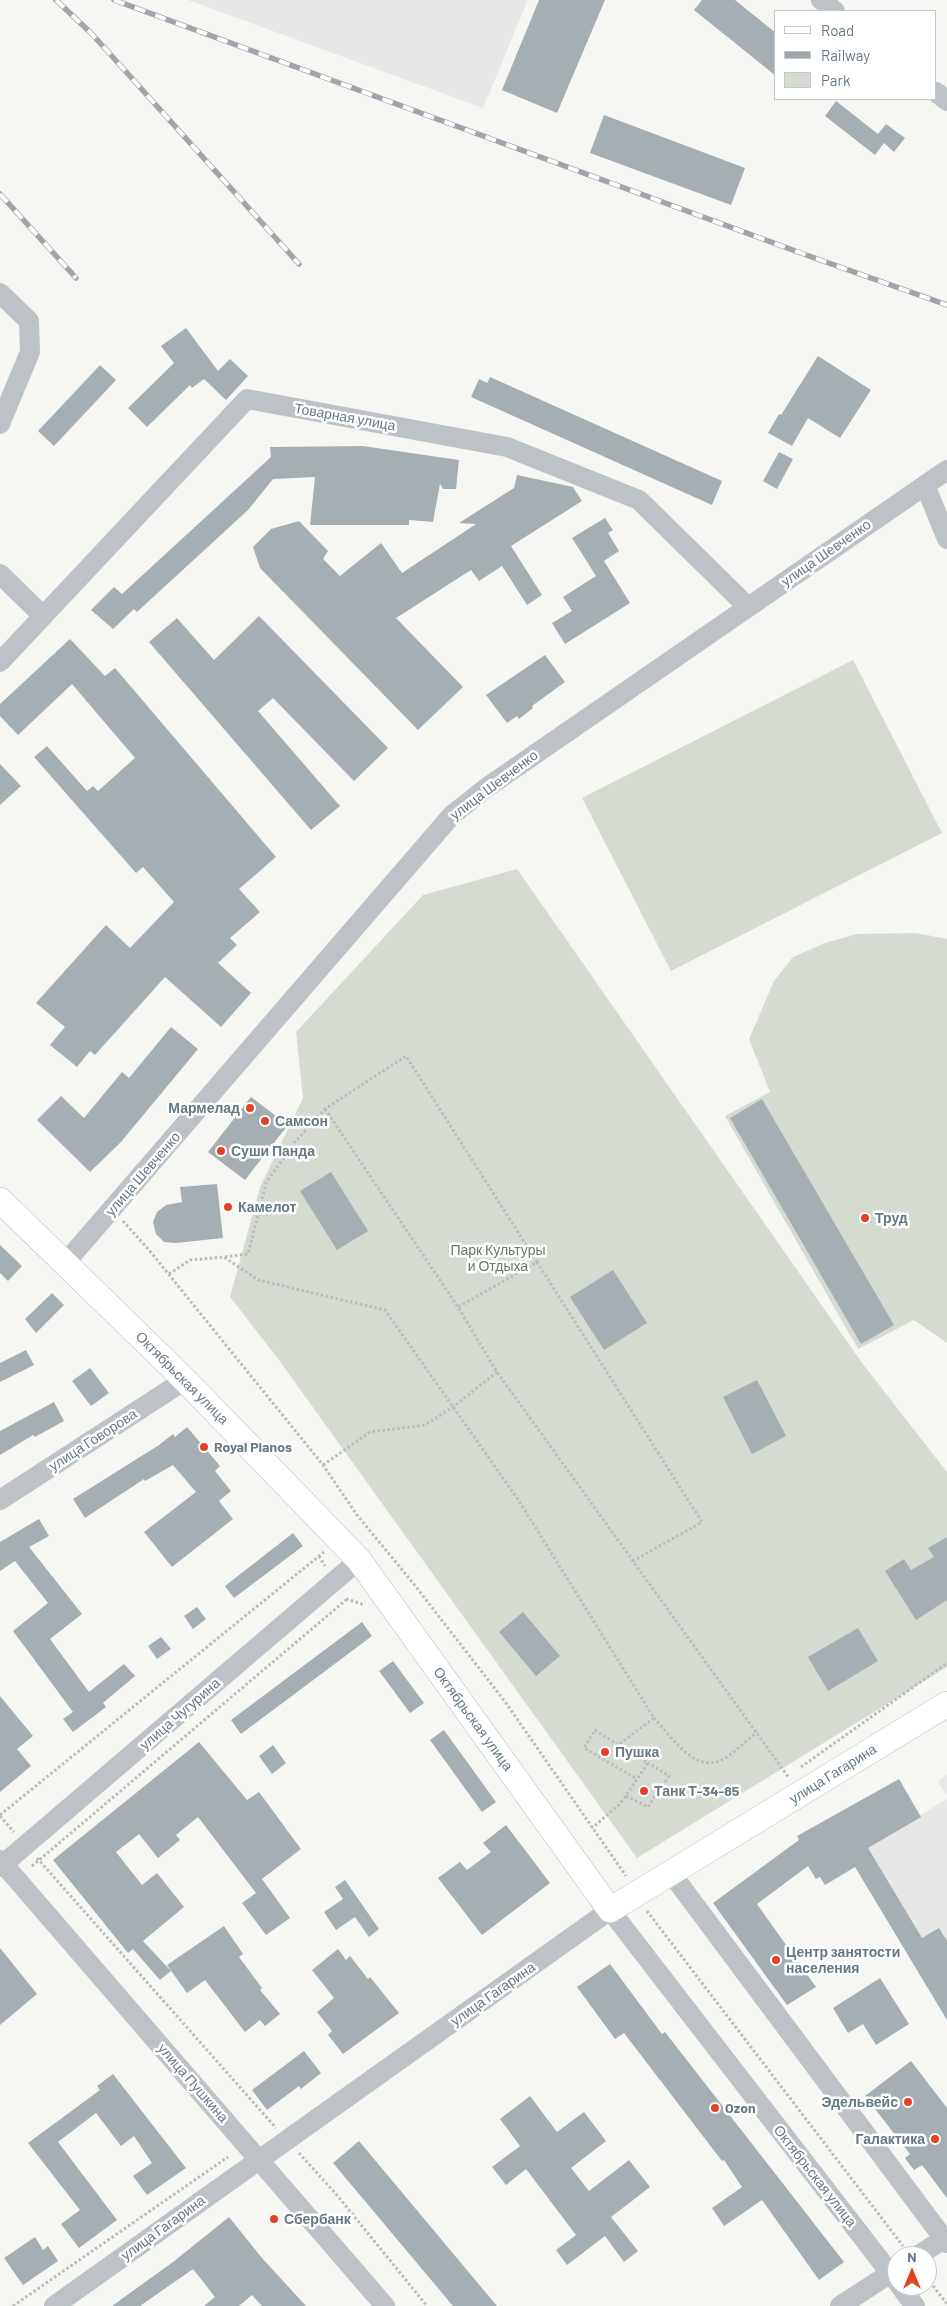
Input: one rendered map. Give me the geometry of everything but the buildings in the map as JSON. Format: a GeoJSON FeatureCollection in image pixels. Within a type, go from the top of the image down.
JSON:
{"type":"FeatureCollection","features":[{"type":"Feature","properties":{"kind":"main road","name":"Октябрьская улица"},"geometry":{"type":"LineString","coordinates":[[0,1200],[66,1262],[185,1380],[359,1560],[610,1910]]}},
{"type":"Feature","properties":{"kind":"main road","name":"улица Гагарина"},"geometry":{"type":"LineString","coordinates":[[610,1910],[947,1704]]}},
{"type":"Feature","properties":{"kind":"street"},"geometry":{"type":"LineString","coordinates":[[821,0],[834,10]]}},
{"type":"Feature","properties":{"kind":"street"},"geometry":{"type":"LineString","coordinates":[[937,93],[947,101]]}},
{"type":"Feature","properties":{"kind":"street"},"geometry":{"type":"LineString","coordinates":[[0,293],[29,321],[30,352],[0,424]]}},
{"type":"Feature","properties":{"kind":"street","name":"Товарная улица"},"geometry":{"type":"LineString","coordinates":[[0,662],[246,399],[507,447],[639,500],[748,607]]}},
{"type":"Feature","properties":{"kind":"street","name":"улица Шевченко"},"geometry":{"type":"LineString","coordinates":[[66,1262],[113,1210],[452,816],[494,783],[947,470]]}},
{"type":"Feature","properties":{"kind":"street"},"geometry":{"type":"LineString","coordinates":[[925,485],[947,539]]}},
{"type":"Feature","properties":{"kind":"street"},"geometry":{"type":"LineString","coordinates":[[0,574],[43,616]]}},
{"type":"Feature","properties":{"kind":"street","name":"улица Говорова"},"geometry":{"type":"LineString","coordinates":[[0,1500],[185,1380]]}},
{"type":"Feature","properties":{"kind":"street","name":"улица Чугурина"},"geometry":{"type":"LineString","coordinates":[[5,1867],[26,1846],[359,1560]]}},
{"type":"Feature","properties":{"kind":"street","name":"улица Пушкина"},"geometry":{"type":"LineString","coordinates":[[5,1867],[385,2306]]}},
{"type":"Feature","properties":{"kind":"street"},"geometry":{"type":"LineString","coordinates":[[671,1873],[945,2241],[930,2246]]}},
{"type":"Feature","properties":{"kind":"street","name":"улица Гагарина"},"geometry":{"type":"LineString","coordinates":[[54,2306],[610,1910]]}},
{"type":"Feature","properties":{"kind":"street","name":"Октябрьская улица"},"geometry":{"type":"LineString","coordinates":[[610,1910],[887,2266]]}},
{"type":"Feature","properties":{"kind":"street"},"geometry":{"type":"LineString","coordinates":[[840,2306],[887,2282]]}},
{"type":"Feature","properties":{"kind":"path"},"geometry":{"type":"LineString","coordinates":[[169,1274],[190,1260],[248,1254],[266,1183],[294,1143],[325,1109],[406,1056],[702,1522],[633,1561]]}},
{"type":"Feature","properties":{"kind":"path"},"geometry":{"type":"LineString","coordinates":[[325,1109],[458,1307],[497,1372],[800,1794]]}},
{"type":"Feature","properties":{"kind":"path"},"geometry":{"type":"LineString","coordinates":[[113,1210],[169,1274],[323,1465],[358,1515],[506,1703],[636,1895],[906,2246]]}},
{"type":"Feature","properties":{"kind":"path"},"geometry":{"type":"LineString","coordinates":[[224,1257],[258,1280],[385,1310],[519,1502],[654,1718],[694,1760],[708,1765],[724,1759],[757,1732]]}},
{"type":"Feature","properties":{"kind":"path"},"geometry":{"type":"LineString","coordinates":[[458,1307],[537,1262]]}},
{"type":"Feature","properties":{"kind":"path"},"geometry":{"type":"LineString","coordinates":[[323,1465],[370,1432],[425,1425],[453,1407],[497,1372]]}},
{"type":"Feature","properties":{"kind":"path"},"geometry":{"type":"LineString","coordinates":[[338,1538],[0,1816],[336,2194],[427,2306]]}},
{"type":"Feature","properties":{"kind":"path"},"geometry":{"type":"LineString","coordinates":[[5,1867],[39,1861],[346,1600]]}},
{"type":"Feature","properties":{"kind":"path"},"geometry":{"type":"LineString","coordinates":[[618,1745],[654,1718]]}},
{"type":"Feature","properties":{"kind":"path"},"geometry":{"type":"LineString","coordinates":[[626,1796],[648,1807],[669,1776],[595,1730],[584,1748],[637,1779]]}},
{"type":"Feature","properties":{"kind":"path"},"geometry":{"type":"LineString","coordinates":[[592,1828],[620,1804],[648,1763]]}},
{"type":"Feature","properties":{"kind":"path"},"geometry":{"type":"LineString","coordinates":[[937,2291],[947,2304]]}},
{"type":"Feature","properties":{"kind":"shaded area"},"geometry":{"type":"Polygon","coordinates":[[[188,0],[528,0],[483,108],[188,0]]]}},
{"type":"Feature","properties":{"kind":"shaded area"},"geometry":{"type":"Polygon","coordinates":[[[947,1775],[947,1796],[938,1781],[947,1775]]]}},
{"type":"Feature","properties":{"kind":"shaded area"},"geometry":{"type":"Polygon","coordinates":[[[947,1799],[947,1975],[942,1977],[865,1848],[947,1799]]]}},
{"type":"Feature","properties":{"kind":"green space"},"geometry":{"type":"Polygon","coordinates":[[[853,660],[942,833],[671,971],[582,798],[853,660]]]}},
{"type":"Feature","properties":{"kind":"green space","name":"Парк Культуры и Отдыха"},"geometry":{"type":"Polygon","coordinates":[[[517,869],[862,1363],[947,1472],[947,1667],[637,1858],[276,1356],[230,1297],[260,1187],[303,1098],[296,1032],[423,895],[517,869]]]}},
{"type":"Feature","properties":{"kind":"green space","name":"Труд"},"geometry":{"type":"Polygon","coordinates":[[[916,933],[947,939],[947,1343],[914,1320],[858,1349],[725,1116],[770,1092],[749,1039],[774,981],[793,957],[825,943],[857,934],[916,933]]]}},
{"type":"Feature","properties":{"kind":"railway"},"geometry":{"type":"LineString","coordinates":[[56,0],[92,34],[299,264]]}},
{"type":"Feature","properties":{"kind":"railway"},"geometry":{"type":"LineString","coordinates":[[114,0],[947,305]]}},
{"type":"Feature","properties":{"kind":"railway"},"geometry":{"type":"LineString","coordinates":[[0,194],[76,278]]}},
{"type":"Feature","properties":{"kind":"place","name":"Мармелад"},"geometry":{"type":"Point","coordinates":[250,1108]}},
{"type":"Feature","properties":{"kind":"place","name":"Самсон"},"geometry":{"type":"Point","coordinates":[265,1121]}},
{"type":"Feature","properties":{"kind":"place","name":"Суши Панда"},"geometry":{"type":"Point","coordinates":[221,1151]}},
{"type":"Feature","properties":{"kind":"place","name":"Камелот"},"geometry":{"type":"Point","coordinates":[228,1207]}},
{"type":"Feature","properties":{"kind":"place","name":"Труд"},"geometry":{"type":"Point","coordinates":[865,1218]}},
{"type":"Feature","properties":{"kind":"place","name":"Royal Pianos"},"geometry":{"type":"Point","coordinates":[204,1447]}},
{"type":"Feature","properties":{"kind":"place","name":"Пушка"},"geometry":{"type":"Point","coordinates":[605,1752]}},
{"type":"Feature","properties":{"kind":"place","name":"Танк Т-34-85"},"geometry":{"type":"Point","coordinates":[644,1791]}},
{"type":"Feature","properties":{"kind":"place","name":"Центр занятости населения"},"geometry":{"type":"Point","coordinates":[776,1960]}},
{"type":"Feature","properties":{"kind":"place","name":"Эдельвейс"},"geometry":{"type":"Point","coordinates":[908,2102]}},
{"type":"Feature","properties":{"kind":"place","name":"Ozon"},"geometry":{"type":"Point","coordinates":[715,2108]}},
{"type":"Feature","properties":{"kind":"place","name":"Галактика"},"geometry":{"type":"Point","coordinates":[935,2139]}},
{"type":"Feature","properties":{"kind":"place","name":"Сбербанк"},"geometry":{"type":"Point","coordinates":[274,2219]}}]}
